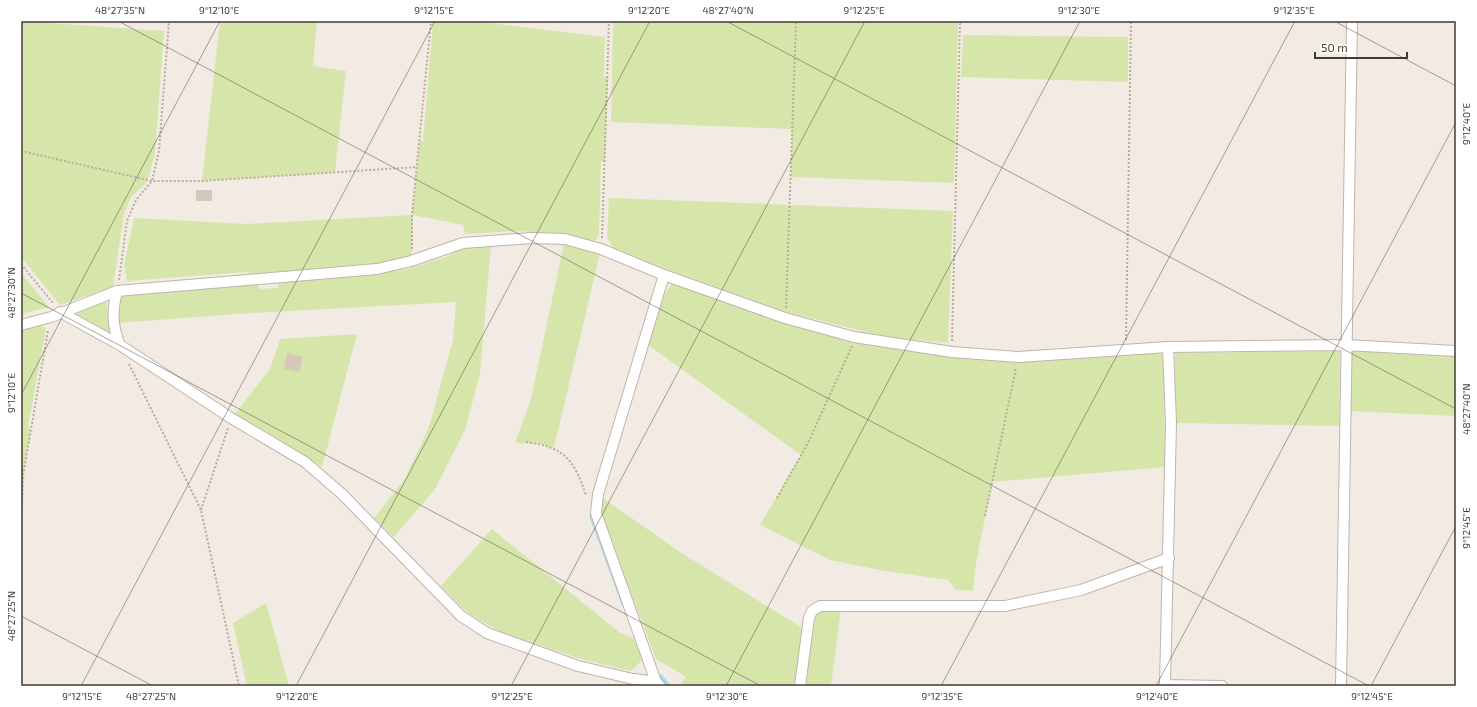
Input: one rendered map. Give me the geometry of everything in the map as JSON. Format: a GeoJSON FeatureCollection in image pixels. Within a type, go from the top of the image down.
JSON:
{"type":"FeatureCollection","features":[{"type":"Feature","properties":{"kind":"street"},"geometry":{"type":"LineString","coordinates":[[1341,686],[1352,21]]}},
{"type":"Feature","properties":{"kind":"street"},"geometry":{"type":"LineString","coordinates":[[21,325],[117,291],[377,269],[411,261],[463,243],[532,238],[565,239],[601,249],[664,275],[786,318],[854,338],[952,352],[1018,357],[1168,347],[1346,345],[1456,351]]}},
{"type":"Feature","properties":{"kind":"street"},"geometry":{"type":"LineString","coordinates":[[658,684],[596,513],[598,494],[664,275]]}},
{"type":"Feature","properties":{"kind":"street"},"geometry":{"type":"LineString","coordinates":[[117,291],[112,309],[113,328],[120,345]]}},
{"type":"Feature","properties":{"kind":"street"},"geometry":{"type":"LineString","coordinates":[[60,312],[120,345],[231,418],[305,462],[342,494],[461,616],[487,633],[578,666],[658,684]]}},
{"type":"Feature","properties":{"kind":"street"},"geometry":{"type":"LineString","coordinates":[[1168,347],[1172,423],[1165,685],[1222,686]]}},
{"type":"Feature","properties":{"kind":"street"},"geometry":{"type":"LineString","coordinates":[[800,686],[809,618],[812,611],[820,606],[1005,606],[1081,590],[1169,558]]}},
{"type":"Feature","properties":{"kind":"path"},"geometry":{"type":"LineString","coordinates":[[117,291],[127,221],[136,200],[152,181],[159,151],[170,21]]}},
{"type":"Feature","properties":{"kind":"path"},"geometry":{"type":"LineString","coordinates":[[411,261],[412,215],[431,21]]}},
{"type":"Feature","properties":{"kind":"path"},"geometry":{"type":"LineString","coordinates":[[601,249],[609,21]]}},
{"type":"Feature","properties":{"kind":"path"},"geometry":{"type":"LineString","coordinates":[[786,318],[796,21]]}},
{"type":"Feature","properties":{"kind":"path"},"geometry":{"type":"LineString","coordinates":[[952,352],[960,21]]}},
{"type":"Feature","properties":{"kind":"path"},"geometry":{"type":"LineString","coordinates":[[1126,349],[1131,21]]}},
{"type":"Feature","properties":{"kind":"path"},"geometry":{"type":"LineString","coordinates":[[21,151],[152,181],[202,181],[417,168]]}},
{"type":"Feature","properties":{"kind":"path"},"geometry":{"type":"LineString","coordinates":[[21,264],[60,312]]}},
{"type":"Feature","properties":{"kind":"path"},"geometry":{"type":"LineString","coordinates":[[21,527],[23,476],[50,316]]}},
{"type":"Feature","properties":{"kind":"path"},"geometry":{"type":"LineString","coordinates":[[777,498],[808,444],[852,343]]}},
{"type":"Feature","properties":{"kind":"path"},"geometry":{"type":"LineString","coordinates":[[120,345],[202,510],[240,686]]}},
{"type":"Feature","properties":{"kind":"path"},"geometry":{"type":"LineString","coordinates":[[985,516],[1017,362]]}},
{"type":"Feature","properties":{"kind":"path"},"geometry":{"type":"LineString","coordinates":[[202,510],[231,418]]}},
{"type":"Feature","properties":{"kind":"path"},"geometry":{"type":"LineString","coordinates":[[526,442],[542,444],[554,448],[568,458],[580,479],[590,506],[596,513]]}},
{"type":"Feature","properties":{"kind":"green space"},"geometry":{"type":"Polygon","coordinates":[[[21,21],[164,31],[155,153],[149,176],[145,184],[131,197],[124,214],[113,287],[60,305],[21,257],[21,21]]]}},
{"type":"Feature","properties":{"kind":"green space"},"geometry":{"type":"Polygon","coordinates":[[[220,21],[317,21],[313,66],[346,71],[335,172],[202,181],[220,21]]]}},
{"type":"Feature","properties":{"kind":"green space"},"geometry":{"type":"Polygon","coordinates":[[[433,21],[474,21],[605,37],[604,77],[608,77],[605,162],[601,162],[599,234],[595,241],[561,234],[517,231],[465,234],[463,225],[413,215],[411,261],[249,280],[248,272],[127,281],[124,265],[134,218],[247,224],[412,215],[420,141],[423,141],[433,21]]]}},
{"type":"Feature","properties":{"kind":"green space"},"geometry":{"type":"Polygon","coordinates":[[[613,21],[958,21],[954,183],[791,177],[792,129],[611,122],[613,21]]]}},
{"type":"Feature","properties":{"kind":"green space"},"geometry":{"type":"Polygon","coordinates":[[[963,35],[1128,37],[1128,82],[961,77],[963,35]]]}},
{"type":"Feature","properties":{"kind":"green space"},"geometry":{"type":"Polygon","coordinates":[[[609,198],[953,211],[948,343],[885,337],[779,310],[614,250],[607,237],[609,198]]]}},
{"type":"Feature","properties":{"kind":"green space"},"geometry":{"type":"Polygon","coordinates":[[[565,239],[601,249],[554,448],[541,444],[515,443],[531,399],[565,239]]]}},
{"type":"Feature","properties":{"kind":"green space"},"geometry":{"type":"Polygon","coordinates":[[[491,245],[480,374],[465,430],[435,489],[394,537],[374,518],[405,479],[429,427],[453,340],[456,302],[252,313],[116,323],[121,295],[256,283],[260,289],[278,288],[279,282],[356,276],[407,269],[449,256],[458,250],[491,245]]]}},
{"type":"Feature","properties":{"kind":"green space"},"geometry":{"type":"Polygon","coordinates":[[[21,273],[49,307],[21,314],[21,273]]]}},
{"type":"Feature","properties":{"kind":"green space"},"geometry":{"type":"Polygon","coordinates":[[[672,283],[764,316],[843,340],[970,359],[1024,360],[1162,353],[1165,467],[992,482],[976,564],[973,591],[956,590],[948,580],[885,571],[830,560],[760,525],[801,455],[648,345],[664,296],[672,283]]]}},
{"type":"Feature","properties":{"kind":"green space"},"geometry":{"type":"Polygon","coordinates":[[[107,299],[109,335],[69,313],[107,299]]]}},
{"type":"Feature","properties":{"kind":"green space"},"geometry":{"type":"Polygon","coordinates":[[[38,324],[46,328],[28,427],[31,428],[23,476],[21,527],[21,328],[38,324]]]}},
{"type":"Feature","properties":{"kind":"green space"},"geometry":{"type":"Polygon","coordinates":[[[357,334],[322,467],[235,414],[270,369],[280,339],[357,334]]]}},
{"type":"Feature","properties":{"kind":"green space"},"geometry":{"type":"Polygon","coordinates":[[[1340,351],[1339,426],[1175,423],[1175,353],[1340,351]]]}},
{"type":"Feature","properties":{"kind":"green space"},"geometry":{"type":"Polygon","coordinates":[[[1351,351],[1456,357],[1456,416],[1348,411],[1351,351]]]}},
{"type":"Feature","properties":{"kind":"green space"},"geometry":{"type":"Polygon","coordinates":[[[603,498],[680,552],[804,629],[796,686],[679,686],[686,677],[656,659],[602,516],[603,498]]]}},
{"type":"Feature","properties":{"kind":"green space"},"geometry":{"type":"Polygon","coordinates":[[[492,529],[619,632],[636,640],[642,660],[631,671],[584,660],[503,633],[469,614],[441,586],[492,529]]]}},
{"type":"Feature","properties":{"kind":"green space"},"geometry":{"type":"Polygon","coordinates":[[[266,603],[289,686],[247,686],[233,623],[266,603]]]}},
{"type":"Feature","properties":{"kind":"green space"},"geometry":{"type":"Polygon","coordinates":[[[841,608],[831,686],[805,686],[814,619],[820,610],[841,608]]]}},
{"type":"Feature","properties":{"kind":"building"},"geometry":{"type":"Polygon","coordinates":[[[196,190],[212,190],[212,201],[196,201],[196,190]]]}},
{"type":"Feature","properties":{"kind":"building"},"geometry":{"type":"Polygon","coordinates":[[[287,353],[303,357],[299,372],[284,369],[287,353]]]}},
{"type":"Feature","properties":{"kind":"waterway"},"geometry":{"type":"LineString","coordinates":[[591,516],[624,606]]}},
{"type":"Feature","properties":{"kind":"waterway"},"geometry":{"type":"LineString","coordinates":[[661,676],[669,686]]}}]}
